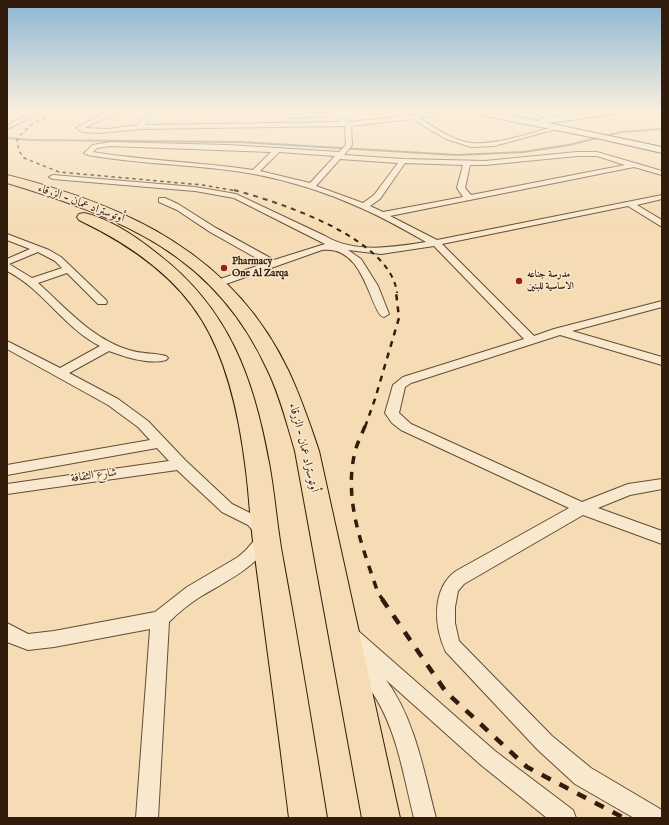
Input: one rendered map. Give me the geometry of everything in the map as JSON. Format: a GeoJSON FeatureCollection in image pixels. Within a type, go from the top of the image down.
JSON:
{"type":"FeatureCollection","features":[{"type":"Feature","properties":{"kind":"highway","name":"أوتوستراد عمان - الزرقاء"},"geometry":{"type":"LineString","coordinates":[[7,179],[77,200],[134,224],[175,248],[219,283],[234,301],[266,346],[276,364],[293,404],[307,451],[381,818]]}},
{"type":"Feature","properties":{"kind":"highway","name":"أوتوستراد عمان - الزرقاء"},"geometry":{"type":"LineString","coordinates":[[7,192],[77,214],[120,235],[147,253],[170,272],[202,308],[223,341],[247,412],[257,463],[266,537],[308,818]]}},
{"type":"Feature","properties":{"kind":"street"},"geometry":{"type":"LineString","coordinates":[[90,150],[88,151],[90,154],[116,158],[215,166],[255,172],[312,186],[364,206],[436,243],[531,339]]}},
{"type":"Feature","properties":{"kind":"street"},"geometry":{"type":"LineString","coordinates":[[271,150],[344,152],[403,162],[466,164],[511,162],[588,153],[604,155],[662,173]]}},
{"type":"Feature","properties":{"kind":"street"},"geometry":{"type":"LineString","coordinates":[[255,172],[277,150]]}},
{"type":"Feature","properties":{"kind":"street"},"geometry":{"type":"LineString","coordinates":[[312,186],[344,152]]}},
{"type":"Feature","properties":{"kind":"street"},"geometry":{"type":"LineString","coordinates":[[364,206],[377,196],[403,162]]}},
{"type":"Feature","properties":{"kind":"street"},"geometry":{"type":"LineString","coordinates":[[466,164],[461,188],[468,197]]}},
{"type":"Feature","properties":{"kind":"street"},"geometry":{"type":"LineString","coordinates":[[383,215],[468,197],[638,165]]}},
{"type":"Feature","properties":{"kind":"street"},"geometry":{"type":"LineString","coordinates":[[53,177],[195,189],[230,194],[241,198],[268,213],[307,230],[351,256],[360,264],[373,286],[384,314]]}},
{"type":"Feature","properties":{"kind":"street"},"geometry":{"type":"LineString","coordinates":[[219,283],[320,247],[335,246],[378,251],[436,243],[662,197]]}},
{"type":"Feature","properties":{"kind":"street"},"geometry":{"type":"LineString","coordinates":[[162,200],[178,206],[202,224],[273,264]]}},
{"type":"Feature","properties":{"kind":"street"},"geometry":{"type":"LineString","coordinates":[[629,203],[662,224]]}},
{"type":"Feature","properties":{"kind":"street"},"geometry":{"type":"LineString","coordinates":[[7,238],[38,249],[58,259],[102,302]]}},
{"type":"Feature","properties":{"kind":"street"},"geometry":{"type":"LineString","coordinates":[[7,262],[38,249]]}},
{"type":"Feature","properties":{"kind":"street"},"geometry":{"type":"LineString","coordinates":[[7,267],[32,282],[69,319],[94,339],[107,347],[131,355],[147,358],[162,358]]}},
{"type":"Feature","properties":{"kind":"street"},"geometry":{"type":"LineString","coordinates":[[32,282],[68,268]]}},
{"type":"Feature","properties":{"kind":"street"},"geometry":{"type":"LineString","coordinates":[[662,304],[531,339],[403,381],[399,385],[392,413],[397,420],[406,426],[582,508],[662,538]]}},
{"type":"Feature","properties":{"kind":"street"},"geometry":{"type":"LineString","coordinates":[[558,331],[662,361]]}},
{"type":"Feature","properties":{"kind":"street"},"geometry":{"type":"LineString","coordinates":[[7,344],[113,402],[130,414],[143,424],[180,464],[226,508],[253,521],[261,528],[266,537],[262,545],[252,554],[188,596],[160,619],[54,639],[28,642],[15,637],[7,631]]}},
{"type":"Feature","properties":{"kind":"street"},"geometry":{"type":"LineString","coordinates":[[58,373],[107,347]]}},
{"type":"Feature","properties":{"kind":"street","name":"شارع الثقافة"},"geometry":{"type":"LineString","coordinates":[[7,470],[160,443]]}},
{"type":"Feature","properties":{"kind":"street","name":"شارع الثقافة"},"geometry":{"type":"LineString","coordinates":[[7,489],[180,464]]}},
{"type":"Feature","properties":{"kind":"street"},"geometry":{"type":"LineString","coordinates":[[655,818],[583,776],[545,743],[452,646],[447,633],[446,613],[449,594],[453,584],[462,576],[582,508],[628,490],[662,484]]}},
{"type":"Feature","properties":{"kind":"street"},"geometry":{"type":"LineString","coordinates":[[147,818],[160,619]]}},
{"type":"Feature","properties":{"kind":"street"},"geometry":{"type":"LineString","coordinates":[[346,641],[387,696],[396,714],[403,733],[425,818]]}},
{"type":"Feature","properties":{"kind":"street"},"geometry":{"type":"LineString","coordinates":[[346,641],[488,758],[565,818]]}},
{"type":"Feature","properties":{"kind":"waterway"},"geometry":{"type":"LineString","coordinates":[[365,150],[457,155],[523,152],[539,150]]}},
{"type":"Feature","properties":{"kind":"railway"},"geometry":{"type":"LineString","coordinates":[[19,150],[24,158],[59,172],[203,185],[237,191]]}},
{"type":"Feature","properties":{"kind":"railway"},"geometry":{"type":"LineString","coordinates":[[234,190],[278,203],[304,213],[355,239],[375,255],[390,273],[397,293]]}},
{"type":"Feature","properties":{"kind":"railway"},"geometry":{"type":"LineString","coordinates":[[365,427],[375,399],[399,318],[396,292]]}},
{"type":"Feature","properties":{"kind":"railway"},"geometry":{"type":"LineString","coordinates":[[365,426],[356,449],[352,470],[351,488],[356,524],[378,593],[383,600]]}},
{"type":"Feature","properties":{"kind":"railway"},"geometry":{"type":"LineString","coordinates":[[382,599],[446,692],[527,767],[624,818]]}},
{"type":"Feature","properties":{"kind":"place","name":"Pharmacy One Al Zarqa"},"geometry":{"type":"Point","coordinates":[224,268]}},
{"type":"Feature","properties":{"kind":"place","name":"مدرسة جناعه الاساسية للبنين"},"geometry":{"type":"Point","coordinates":[519,281]}}]}
